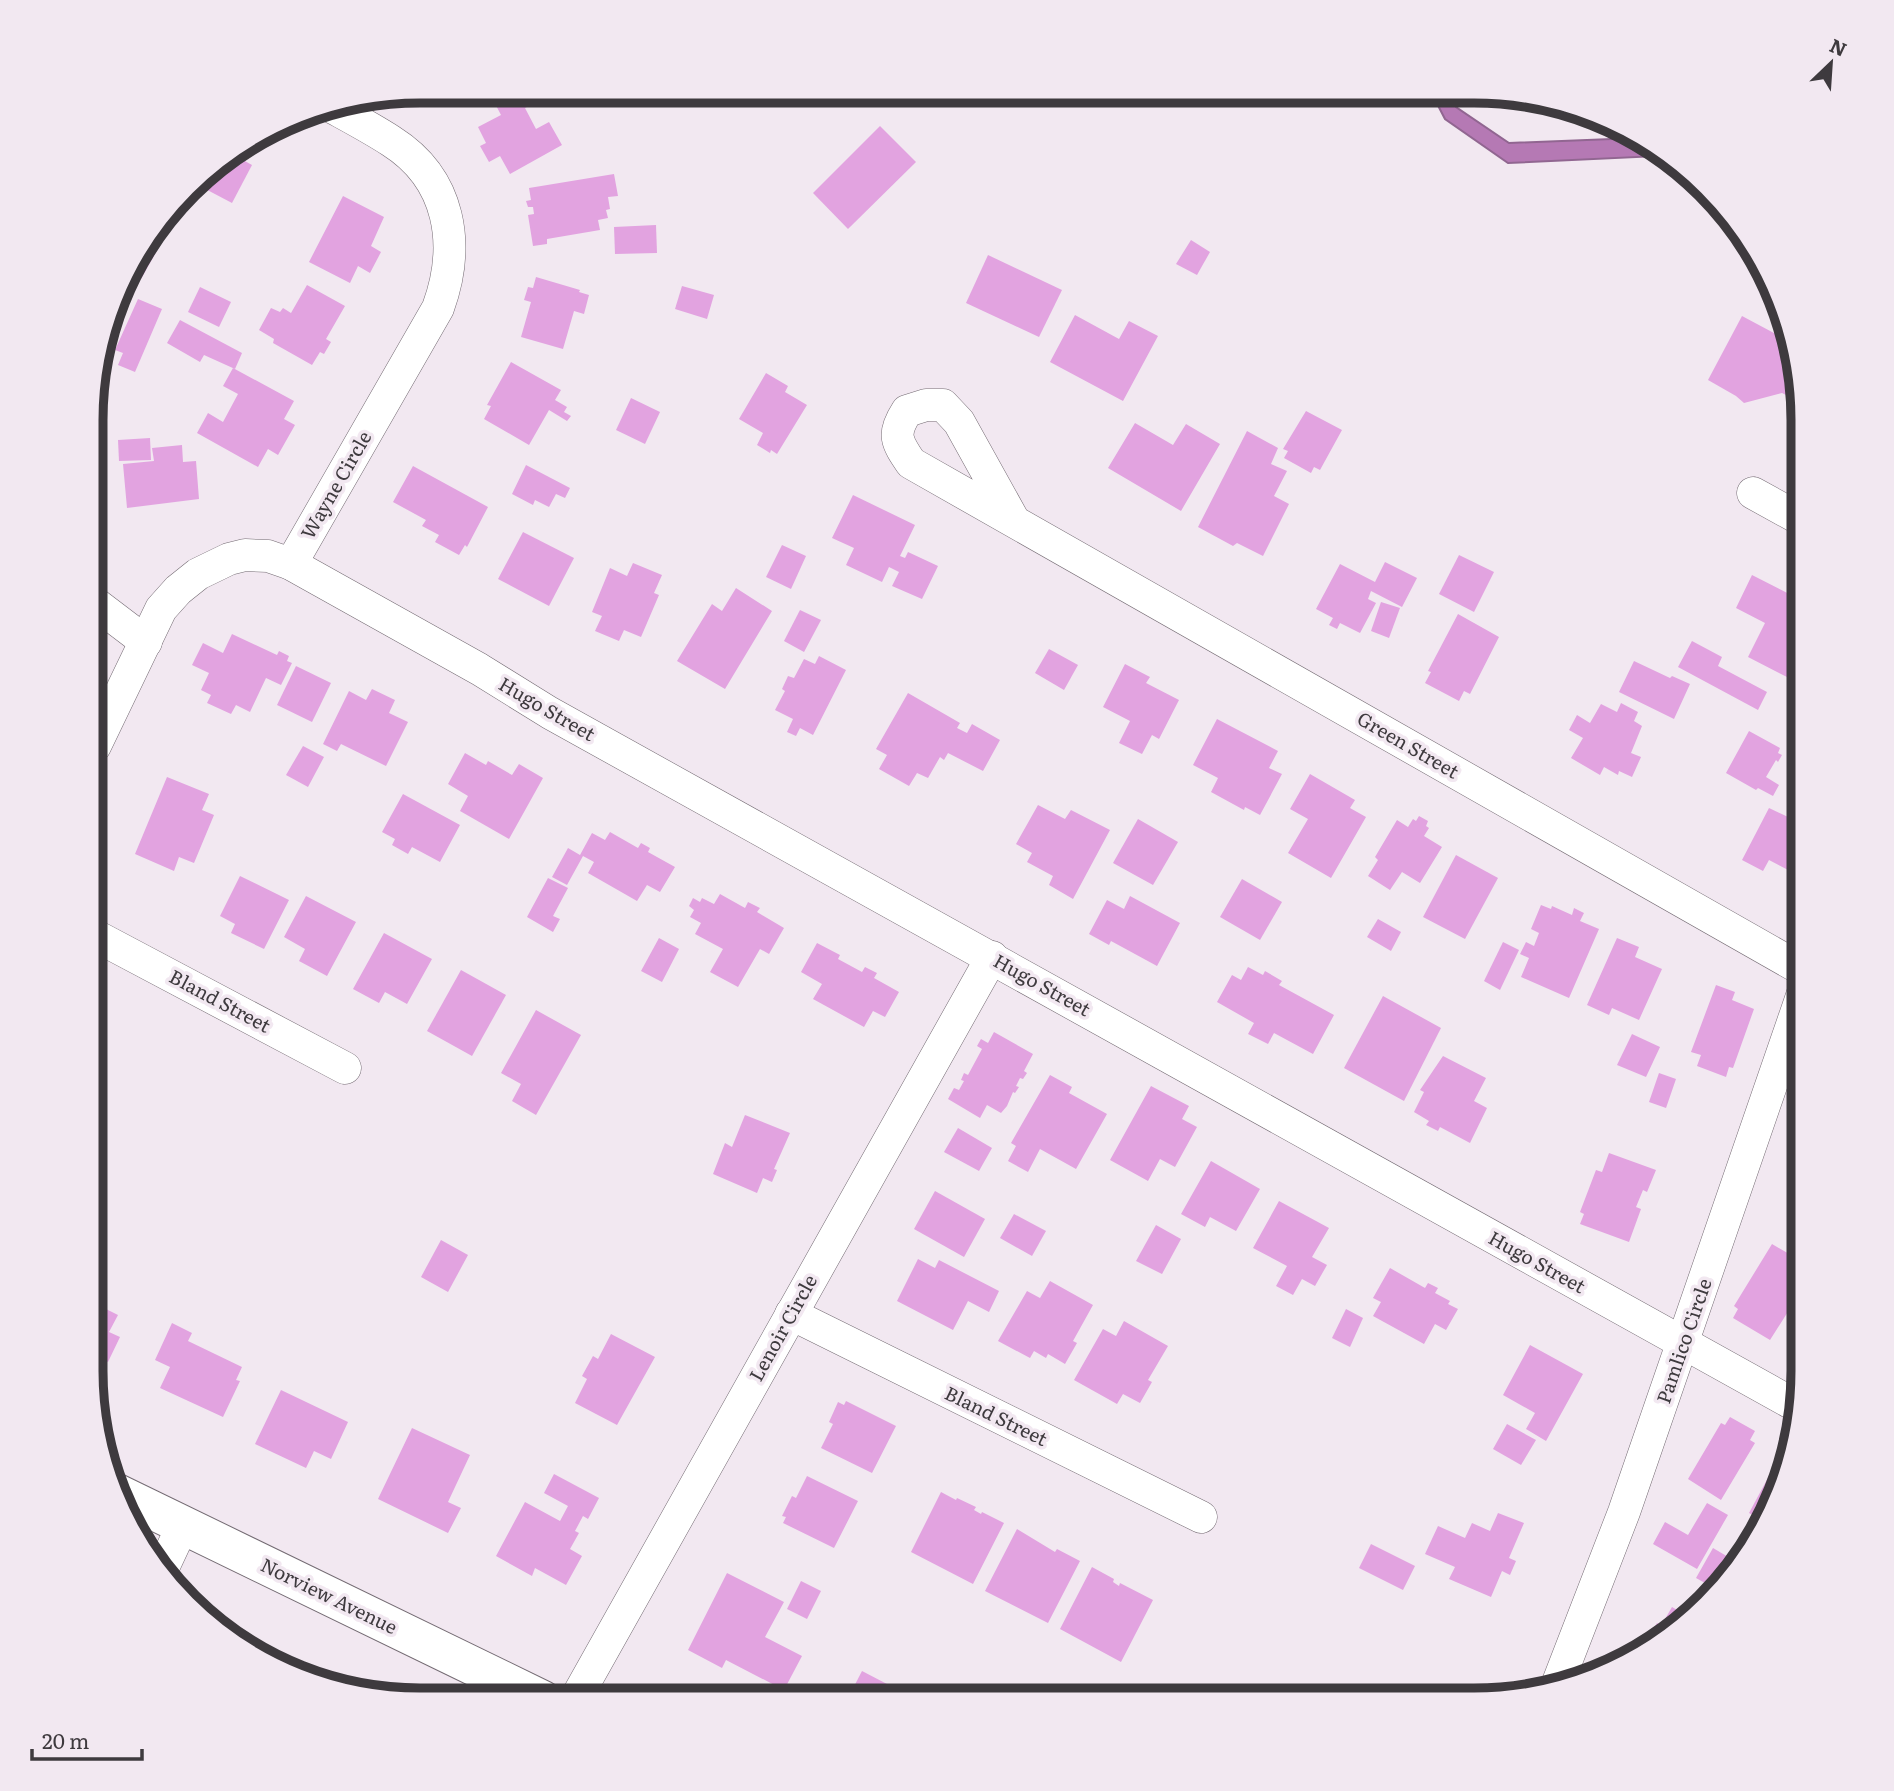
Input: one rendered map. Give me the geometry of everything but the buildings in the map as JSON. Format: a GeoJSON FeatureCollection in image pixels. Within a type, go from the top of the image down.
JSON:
{"type":"FeatureCollection","features":[{"type":"Feature","properties":{"kind":"street","name":"Wayne Circle"},"geometry":{"type":"LineString","coordinates":[[291,564],[438,308],[447,283],[451,250],[447,217],[434,185],[418,164],[393,142],[342,113]]}},
{"type":"Feature","properties":{"kind":"street"},"geometry":{"type":"LineString","coordinates":[[1753,493],[1791,514]]}},
{"type":"Feature","properties":{"kind":"street","name":"Green Street"},"geometry":{"type":"LineString","coordinates":[[1014,521],[1791,963]]}},
{"type":"Feature","properties":{"kind":"street"},"geometry":{"type":"LineString","coordinates":[[103,730],[161,610],[178,590],[198,574],[229,559],[245,555],[268,556],[291,564]]}},
{"type":"Feature","properties":{"kind":"street","name":"Hugo Street"},"geometry":{"type":"LineString","coordinates":[[291,564],[479,669],[550,713],[1789,1402]]}},
{"type":"Feature","properties":{"kind":"street"},"geometry":{"type":"LineString","coordinates":[[103,609],[146,642]]}},
{"type":"Feature","properties":{"kind":"street","name":"Bland Street"},"geometry":{"type":"LineString","coordinates":[[103,940],[345,1068]]}},
{"type":"Feature","properties":{"kind":"street","name":"Lenoir Circle"},"geometry":{"type":"LineString","coordinates":[[582,1688],[992,957]]}},
{"type":"Feature","properties":{"kind":"street","name":"Pamlico Circle"},"geometry":{"type":"LineString","coordinates":[[1561,1676],[1624,1512],[1684,1344],[1791,1028]]}},
{"type":"Feature","properties":{"kind":"street","name":"Bland Street"},"geometry":{"type":"LineString","coordinates":[[792,1314],[1201,1517]]}},
{"type":"Feature","properties":{"kind":"street","name":"Norview Avenue"},"geometry":{"type":"LineString","coordinates":[[131,1500],[517,1688]]}},
{"type":"Feature","properties":{"kind":"street"},"geometry":{"type":"LineString","coordinates":[[166,1560],[183,1525]]}},
{"type":"Feature","properties":{"kind":"shaded area"},"geometry":{"type":"Polygon","coordinates":[[[1437,103],[1454,103],[1456,107],[1509,143],[1619,139],[1649,156],[1508,163],[1445,119],[1437,103]]]}}]}
